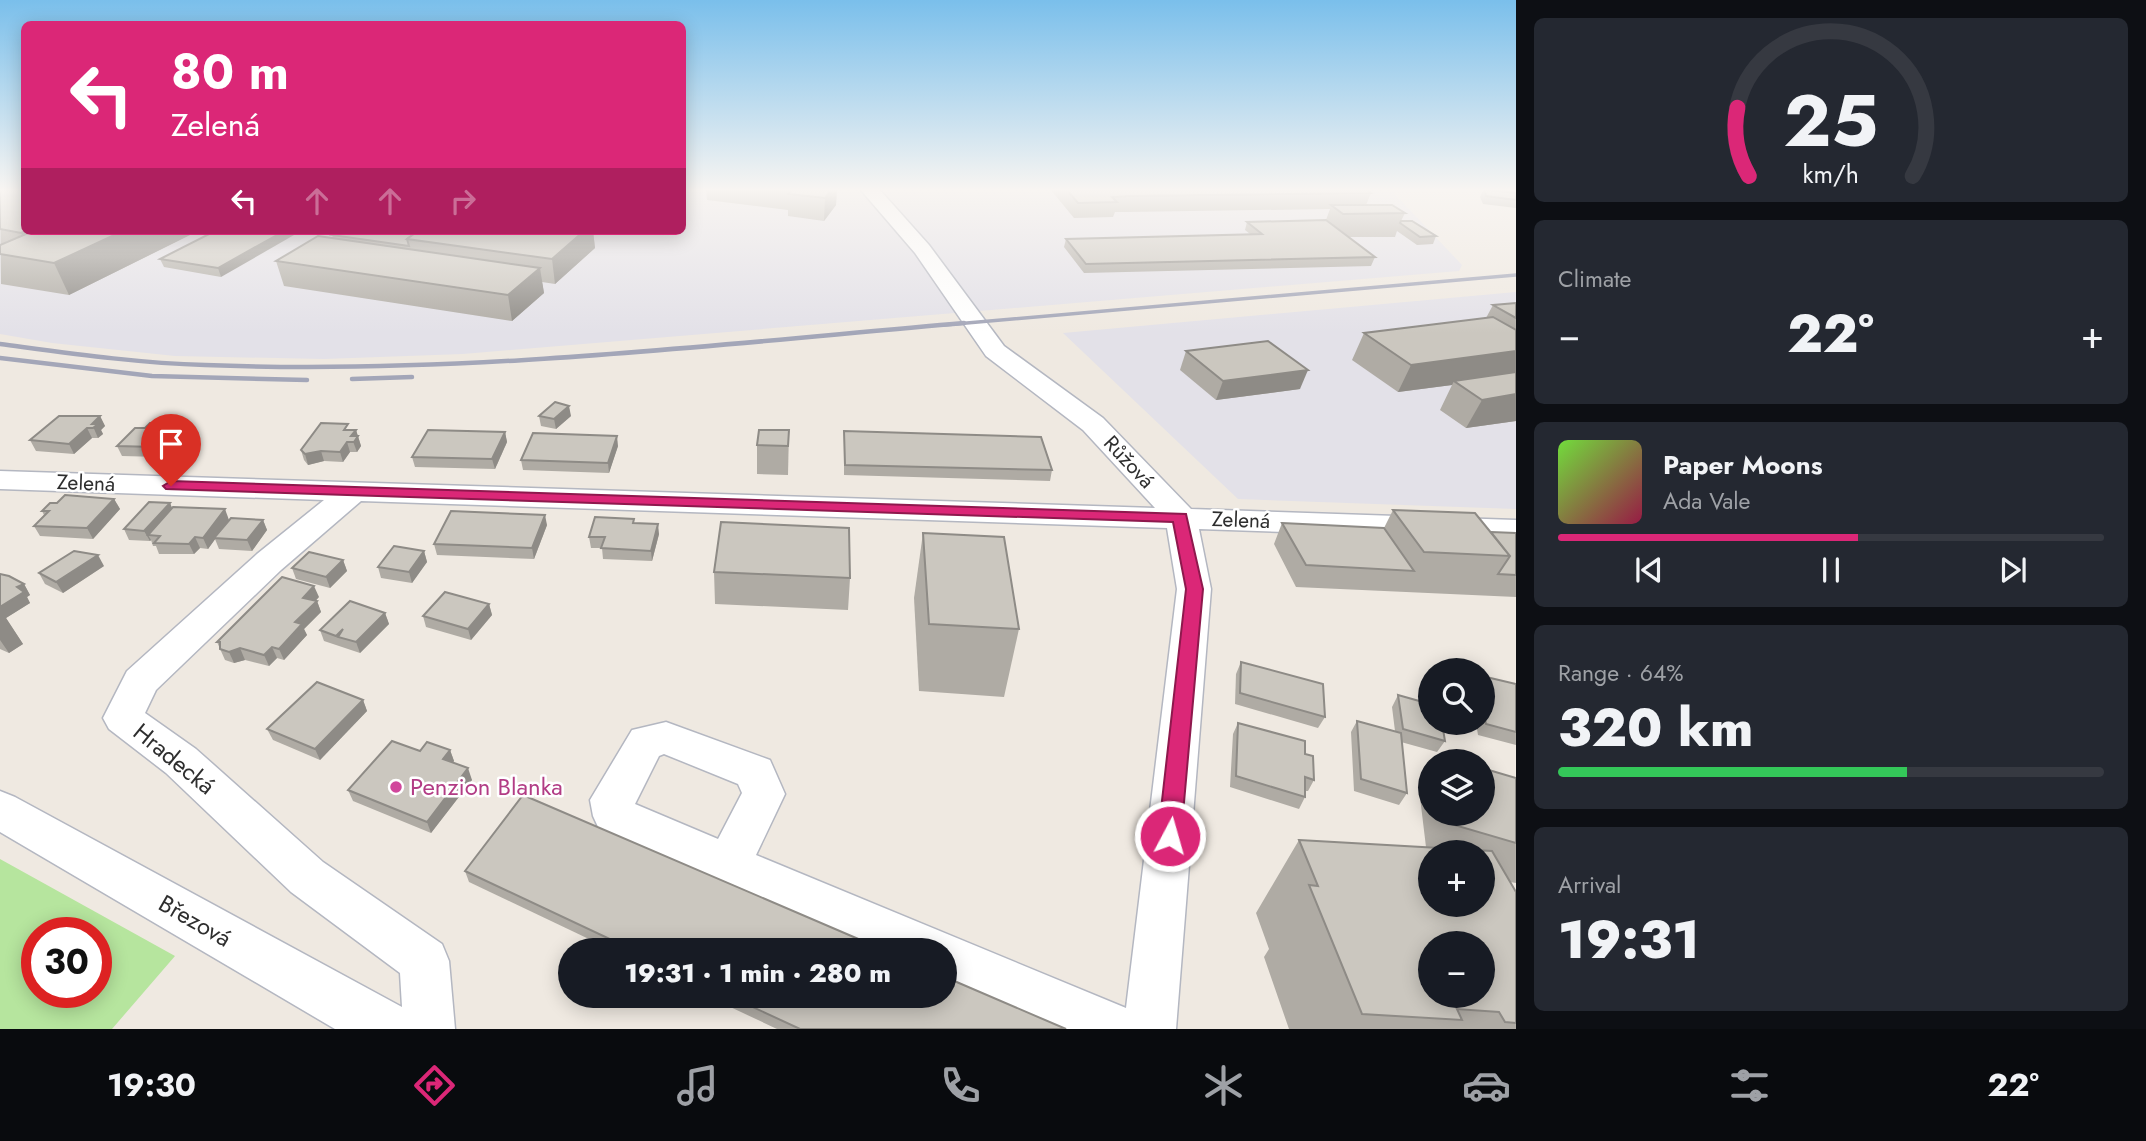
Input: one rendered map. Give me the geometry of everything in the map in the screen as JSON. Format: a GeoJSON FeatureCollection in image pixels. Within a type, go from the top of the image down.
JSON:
{"type":"FeatureCollection","features":[{"type":"Feature","properties":{"kind":"street","name":"Růžová"},"geometry":{"type":"LineString","coordinates":[[911,237],[995,351],[1093,424],[1181,518]]}},
{"type":"Feature","properties":{"kind":"street","name":"Zelená"},"geometry":{"type":"LineString","coordinates":[[0,480],[1516,530]]}},
{"type":"Feature","properties":{"kind":"street","name":"Hradecká"},"geometry":{"type":"LineString","coordinates":[[353,492],[269,562],[141,681],[123,718],[181,761],[307,877],[424,961],[429,1029]]}},
{"type":"Feature","properties":{"kind":"street"},"geometry":{"type":"LineString","coordinates":[[1150,1029],[1195,589],[1181,518]]}},
{"type":"Feature","properties":{"kind":"street","name":"Březová"},"geometry":{"type":"LineString","coordinates":[[0,810],[373,1022],[392,1029]]}},
{"type":"Feature","properties":{"kind":"street"},"geometry":{"type":"LineString","coordinates":[[728,865],[901,938]]}},
{"type":"Feature","properties":{"kind":"street"},"geometry":{"type":"LineString","coordinates":[[957,962],[1114,1029]]}},
{"type":"Feature","properties":{"kind":"shaded area"},"geometry":{"type":"Polygon","coordinates":[[[0,237],[1435,237],[1462,265],[1459,271],[463,354],[324,359],[175,356],[52,343],[0,334],[0,237]]]}},
{"type":"Feature","properties":{"kind":"shaded area"},"geometry":{"type":"Polygon","coordinates":[[[1516,292],[1516,509],[1238,499],[1063,333],[1516,292]]]}},
{"type":"Feature","properties":{"kind":"green space"},"geometry":{"type":"Polygon","coordinates":[[[0,859],[105,917],[21,917],[21,1008],[112,1008],[112,921],[175,956],[112,1029],[0,1029],[0,859]]]}},
{"type":"Feature","properties":{"kind":"building"},"geometry":{"type":"Polygon","coordinates":[[[19,237],[110,237],[54,263],[0,254],[0,245],[19,237]]]}},
{"type":"Feature","properties":{"kind":"building"},"geometry":{"type":"Polygon","coordinates":[[[203,237],[273,237],[218,268],[160,259],[203,237]]]}},
{"type":"Feature","properties":{"kind":"building"},"geometry":{"type":"Polygon","coordinates":[[[316,237],[325,237],[540,268],[508,295],[276,261],[316,237]]]}},
{"type":"Feature","properties":{"kind":"building"},"geometry":{"type":"Polygon","coordinates":[[[346,237],[410,237],[407,239],[409,246],[346,237]]]}},
{"type":"Feature","properties":{"kind":"building"},"geometry":{"type":"Polygon","coordinates":[[[410,237],[577,237],[552,259],[407,239],[410,237]]]}},
{"type":"Feature","properties":{"kind":"building"},"geometry":{"type":"Polygon","coordinates":[[[1349,237],[1375,257],[1086,264],[1066,239],[1349,237]]]}},
{"type":"Feature","properties":{"kind":"building"},"geometry":{"type":"Polygon","coordinates":[[[1516,303],[1516,318],[1493,305],[1516,303]]]}},
{"type":"Feature","properties":{"kind":"building"},"geometry":{"type":"Polygon","coordinates":[[[1493,317],[1516,330],[1516,351],[1411,365],[1364,333],[1493,317]]]}},
{"type":"Feature","properties":{"kind":"building"},"geometry":{"type":"Polygon","coordinates":[[[1268,341],[1308,370],[1223,381],[1186,351],[1268,341]]]}},
{"type":"Feature","properties":{"kind":"building"},"geometry":{"type":"Polygon","coordinates":[[[1516,372],[1516,394],[1482,400],[1454,381],[1516,372]]]}},
{"type":"Feature","properties":{"kind":"building"},"geometry":{"type":"Polygon","coordinates":[[[555,402],[569,406],[554,419],[539,416],[555,402]]]}},
{"type":"Feature","properties":{"kind":"building"},"geometry":{"type":"Polygon","coordinates":[[[59,416],[100,416],[92,424],[98,424],[87,428],[69,444],[30,440],[59,416]]]}},
{"type":"Feature","properties":{"kind":"building"},"geometry":{"type":"Polygon","coordinates":[[[150,423],[168,424],[163,429],[172,429],[155,447],[117,446],[135,428],[145,428],[150,423]]]}},
{"type":"Feature","properties":{"kind":"building"},"geometry":{"type":"Polygon","coordinates":[[[321,423],[348,424],[344,430],[356,430],[351,436],[358,436],[354,442],[347,442],[340,452],[305,454],[301,450],[321,423]]]}},
{"type":"Feature","properties":{"kind":"building"},"geometry":{"type":"Polygon","coordinates":[[[428,430],[505,432],[492,459],[412,457],[428,430]]]}},
{"type":"Feature","properties":{"kind":"building"},"geometry":{"type":"Polygon","coordinates":[[[759,430],[789,430],[788,446],[757,445],[759,430]]]}},
{"type":"Feature","properties":{"kind":"building"},"geometry":{"type":"Polygon","coordinates":[[[844,431],[1041,437],[1052,470],[845,465],[844,431]]]}},
{"type":"Feature","properties":{"kind":"building"},"geometry":{"type":"Polygon","coordinates":[[[533,433],[617,436],[608,463],[521,460],[533,433]]]}},
{"type":"Feature","properties":{"kind":"building"},"geometry":{"type":"Polygon","coordinates":[[[65,495],[114,499],[87,528],[34,526],[49,511],[42,511],[50,503],[57,503],[65,495]]]}},
{"type":"Feature","properties":{"kind":"building"},"geometry":{"type":"Polygon","coordinates":[[[149,502],[170,503],[144,531],[124,529],[149,502]]]}},
{"type":"Feature","properties":{"kind":"building"},"geometry":{"type":"Polygon","coordinates":[[[173,507],[225,509],[203,538],[195,537],[189,544],[154,543],[160,536],[148,535],[173,507]]]}},
{"type":"Feature","properties":{"kind":"building"},"geometry":{"type":"Polygon","coordinates":[[[1393,510],[1475,513],[1510,556],[1424,552],[1393,510]]]}},
{"type":"Feature","properties":{"kind":"building"},"geometry":{"type":"Polygon","coordinates":[[[451,511],[545,515],[532,548],[434,544],[451,511]]]}},
{"type":"Feature","properties":{"kind":"building"},"geometry":{"type":"Polygon","coordinates":[[[595,517],[634,519],[633,523],[658,524],[651,551],[601,548],[605,537],[589,537],[595,517]]]}},
{"type":"Feature","properties":{"kind":"building"},"geometry":{"type":"Polygon","coordinates":[[[231,518],[263,520],[247,540],[214,538],[231,518]]]}},
{"type":"Feature","properties":{"kind":"building"},"geometry":{"type":"Polygon","coordinates":[[[721,522],[849,528],[850,578],[714,572],[721,522]]]}},
{"type":"Feature","properties":{"kind":"building"},"geometry":{"type":"Polygon","coordinates":[[[1282,523],[1384,528],[1414,571],[1306,565],[1282,523]]]}},
{"type":"Feature","properties":{"kind":"building"},"geometry":{"type":"Polygon","coordinates":[[[1491,532],[1516,533],[1516,575],[1498,574],[1510,556],[1491,532]]]}},
{"type":"Feature","properties":{"kind":"building"},"geometry":{"type":"Polygon","coordinates":[[[923,533],[1004,537],[1019,629],[929,624],[923,533]]]}},
{"type":"Feature","properties":{"kind":"building"},"geometry":{"type":"Polygon","coordinates":[[[394,546],[424,551],[409,572],[378,567],[394,546]]]}},
{"type":"Feature","properties":{"kind":"building"},"geometry":{"type":"Polygon","coordinates":[[[74,551],[98,555],[56,582],[39,573],[74,551]]]}},
{"type":"Feature","properties":{"kind":"building"},"geometry":{"type":"Polygon","coordinates":[[[309,552],[343,560],[326,577],[292,568],[309,552]]]}},
{"type":"Feature","properties":{"kind":"building"},"geometry":{"type":"Polygon","coordinates":[[[0,574],[24,584],[17,587],[24,592],[0,607],[0,574]]]}},
{"type":"Feature","properties":{"kind":"building"},"geometry":{"type":"Polygon","coordinates":[[[282,577],[314,586],[303,598],[317,601],[295,622],[302,624],[279,649],[272,647],[264,655],[240,648],[229,652],[220,649],[220,642],[217,642],[282,577]]]}},
{"type":"Feature","properties":{"kind":"building"},"geometry":{"type":"Polygon","coordinates":[[[445,592],[489,604],[468,629],[423,616],[445,592]]]}},
{"type":"Feature","properties":{"kind":"building"},"geometry":{"type":"Polygon","coordinates":[[[350,601],[385,613],[356,642],[338,637],[343,629],[336,636],[320,630],[350,601]]]}},
{"type":"Feature","properties":{"kind":"building"},"geometry":{"type":"Polygon","coordinates":[[[1241,662],[1323,684],[1325,717],[1240,693],[1241,662]]]}},
{"type":"Feature","properties":{"kind":"building"},"geometry":{"type":"Polygon","coordinates":[[[1495,679],[1516,684],[1516,732],[1495,726],[1495,679]]]}},
{"type":"Feature","properties":{"kind":"building"},"geometry":{"type":"Polygon","coordinates":[[[317,682],[363,700],[315,749],[267,729],[317,682]]]}},
{"type":"Feature","properties":{"kind":"building"},"geometry":{"type":"Polygon","coordinates":[[[1398,695],[1418,701],[1418,733],[1403,729],[1398,695]]]}},
{"type":"Feature","properties":{"kind":"building"},"geometry":{"type":"Polygon","coordinates":[[[1357,721],[1401,733],[1407,793],[1361,779],[1357,721]]]}},
{"type":"Feature","properties":{"kind":"building"},"geometry":{"type":"Polygon","coordinates":[[[1238,723],[1305,741],[1305,754],[1313,756],[1314,780],[1305,777],[1305,797],[1236,776],[1238,723]]]}},
{"type":"Feature","properties":{"kind":"building"},"geometry":{"type":"Polygon","coordinates":[[[1424,735],[1444,735],[1445,741],[1424,735]]]}},
{"type":"Feature","properties":{"kind":"building"},"geometry":{"type":"Polygon","coordinates":[[[392,741],[420,751],[427,742],[450,750],[443,759],[468,768],[427,822],[348,790],[392,741]]]}},
{"type":"Feature","properties":{"kind":"building"},"geometry":{"type":"Polygon","coordinates":[[[1495,772],[1516,778],[1516,843],[1458,826],[1495,826],[1495,772]]]}},
{"type":"Feature","properties":{"kind":"building"},"geometry":{"type":"Polygon","coordinates":[[[523,795],[856,938],[607,938],[465,871],[523,795]]]}},
{"type":"Feature","properties":{"kind":"building"},"geometry":{"type":"Polygon","coordinates":[[[1299,840],[1418,847],[1418,917],[1495,917],[1495,856],[1516,892],[1516,1023],[1505,1022],[1499,1012],[1457,1009],[1462,1020],[1362,1014],[1309,885],[1318,886],[1299,840]]]}},
{"type":"Feature","properties":{"kind":"building"},"geometry":{"type":"Polygon","coordinates":[[[957,982],[1066,1029],[800,1029],[755,1008],[957,1008],[957,982]]]}},
{"type":"Feature","properties":{"kind":"railway"},"geometry":{"type":"LineString","coordinates":[[944,325],[1516,275]]}},
{"type":"Feature","properties":{"kind":"railway"},"geometry":{"type":"LineString","coordinates":[[0,344],[179,364],[395,366],[680,349],[964,323]]}},
{"type":"Feature","properties":{"kind":"railway"},"geometry":{"type":"LineString","coordinates":[[0,358],[152,376],[307,380]]}},
{"type":"Feature","properties":{"kind":"railway"},"geometry":{"type":"LineString","coordinates":[[352,379],[412,377]]}},
{"type":"Feature","properties":{"kind":"place","name":"Penzion Blanka"},"geometry":{"type":"Point","coordinates":[396,787]}},
{"type":"Feature","properties":{"kind":"route"},"geometry":{"type":"LineString","coordinates":[[171,486],[1181,518],[1195,589],[1170,836]]}}]}
